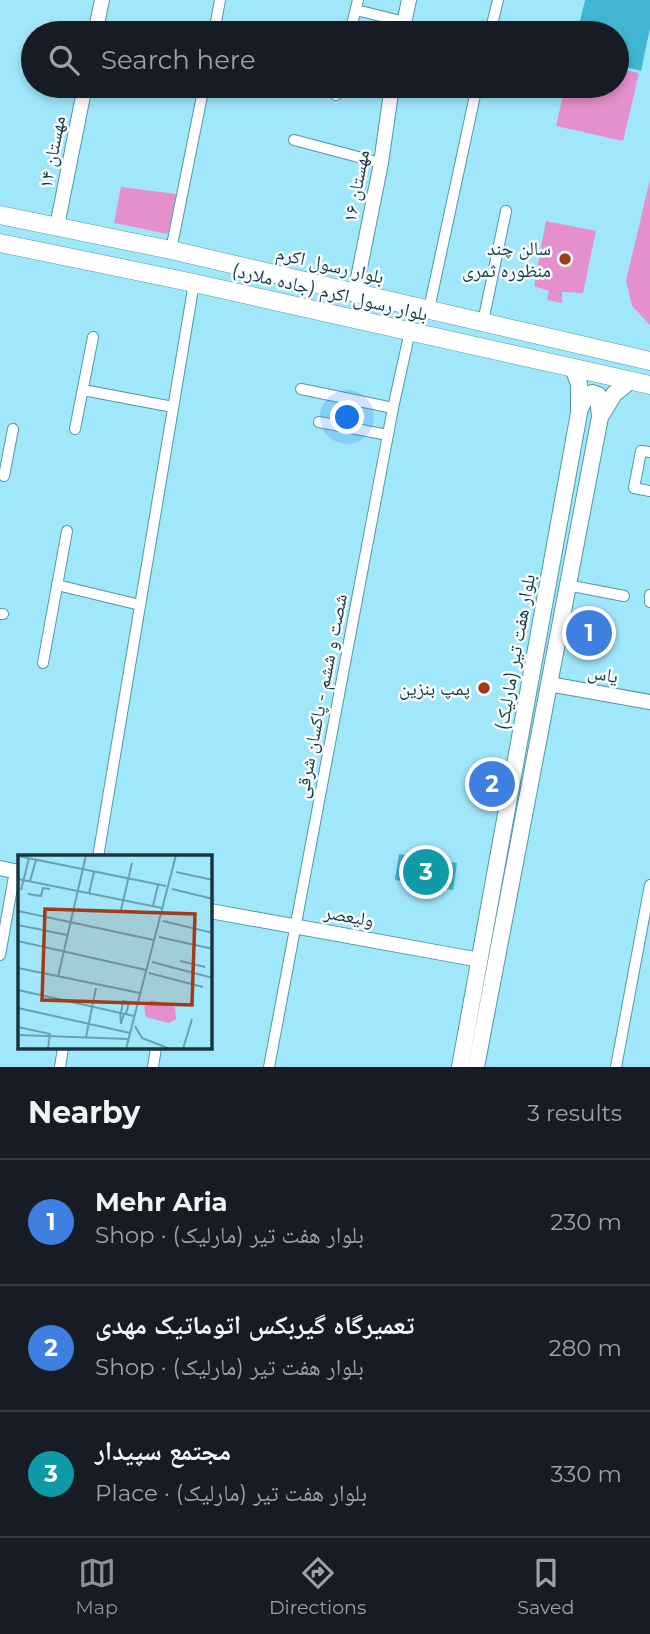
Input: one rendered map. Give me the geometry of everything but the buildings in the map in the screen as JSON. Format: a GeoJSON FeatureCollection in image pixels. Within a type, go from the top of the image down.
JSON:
{"type":"FeatureCollection","features":[{"type":"Feature","properties":{"kind":"main road","name":"بلوار رسول اکرم"},"geometry":{"type":"LineString","coordinates":[[0,215],[171,250],[650,361]]}},
{"type":"Feature","properties":{"kind":"main road","name":"بلوار رسول اکرم (جاده ملارد)"},"geometry":{"type":"LineString","coordinates":[[0,243],[194,283],[650,386]]}},
{"type":"Feature","properties":{"kind":"main road","name":"بلوار هفت تیر (مارلیک)"},"geometry":{"type":"LineString","coordinates":[[460,1067],[579,413],[579,384],[573,368]]}},
{"type":"Feature","properties":{"kind":"main road","name":"بلوار هفت تیر (مارلیک)"},"geometry":{"type":"LineString","coordinates":[[477,1067],[600,417],[614,394],[631,381]]}},
{"type":"Feature","properties":{"kind":"main road"},"geometry":{"type":"LineString","coordinates":[[579,413],[586,396],[592,393],[598,395],[600,417]]}},
{"type":"Feature","properties":{"kind":"street"},"geometry":{"type":"LineString","coordinates":[[98,21],[102,0]]}},
{"type":"Feature","properties":{"kind":"street"},"geometry":{"type":"LineString","coordinates":[[216,21],[220,0]]}},
{"type":"Feature","properties":{"kind":"street"},"geometry":{"type":"LineString","coordinates":[[405,21],[410,0]]}},
{"type":"Feature","properties":{"kind":"street"},"geometry":{"type":"LineString","coordinates":[[493,21],[498,0]]}},
{"type":"Feature","properties":{"kind":"street"},"geometry":{"type":"LineString","coordinates":[[357,5],[389,21]]}},
{"type":"Feature","properties":{"kind":"street","name":"مهستان ۱۴"},"geometry":{"type":"LineString","coordinates":[[57,226],[83,98]]}},
{"type":"Feature","properties":{"kind":"street"},"geometry":{"type":"LineString","coordinates":[[171,250],[202,98]]}},
{"type":"Feature","properties":{"kind":"street","name":"مهستان ۱۶"},"geometry":{"type":"LineString","coordinates":[[355,293],[381,163],[390,98]]}},
{"type":"Feature","properties":{"kind":"street"},"geometry":{"type":"LineString","coordinates":[[429,309],[474,98]]}},
{"type":"Feature","properties":{"kind":"street"},"geometry":{"type":"LineString","coordinates":[[293,140],[381,163]]}},
{"type":"Feature","properties":{"kind":"street"},"geometry":{"type":"LineString","coordinates":[[483,322],[506,211]]}},
{"type":"Feature","properties":{"kind":"street"},"geometry":{"type":"LineString","coordinates":[[97,855],[194,283]]}},
{"type":"Feature","properties":{"kind":"street","name":"شصت و ششم - پاکسان شرقی"},"geometry":{"type":"LineString","coordinates":[[269,1067],[393,408],[410,331]]}},
{"type":"Feature","properties":{"kind":"street"},"geometry":{"type":"LineString","coordinates":[[75,429],[93,337]]}},
{"type":"Feature","properties":{"kind":"street"},"geometry":{"type":"LineString","coordinates":[[302,389],[393,408]]}},
{"type":"Feature","properties":{"kind":"street"},"geometry":{"type":"LineString","coordinates":[[83,390],[173,407]]}},
{"type":"Feature","properties":{"kind":"street"},"geometry":{"type":"LineString","coordinates":[[319,422],[388,435]]}},
{"type":"Feature","properties":{"kind":"street"},"geometry":{"type":"LineString","coordinates":[[4,477],[5,452],[13,429]]}},
{"type":"Feature","properties":{"kind":"street"},"geometry":{"type":"LineString","coordinates":[[650,452],[641,451],[634,488],[650,491]]}},
{"type":"Feature","properties":{"kind":"street"},"geometry":{"type":"LineString","coordinates":[[44,663],[67,531]]}},
{"type":"Feature","properties":{"kind":"street"},"geometry":{"type":"LineString","coordinates":[[57,586],[140,605]]}},
{"type":"Feature","properties":{"kind":"street"},"geometry":{"type":"LineString","coordinates":[[567,586],[624,596]]}},
{"type":"Feature","properties":{"kind":"street"},"geometry":{"type":"LineString","coordinates":[[650,595],[650,602]]}},
{"type":"Feature","properties":{"kind":"street","name":"یاس"},"geometry":{"type":"LineString","coordinates":[[548,684],[650,702]]}},
{"type":"Feature","properties":{"kind":"street"},"geometry":{"type":"LineString","coordinates":[[0,868],[17,872],[0,955]]}},
{"type":"Feature","properties":{"kind":"street"},"geometry":{"type":"LineString","coordinates":[[616,1067],[650,885]]}},
{"type":"Feature","properties":{"kind":"street","name":"ولیعصر"},"geometry":{"type":"LineString","coordinates":[[212,911],[480,960]]}},
{"type":"Feature","properties":{"kind":"shaded area"},"geometry":{"type":"Polygon","coordinates":[[[629,71],[639,73],[623,141],[556,126],[562,98],[629,98],[629,71]]]}},
{"type":"Feature","properties":{"kind":"shaded area"},"geometry":{"type":"Polygon","coordinates":[[[650,179],[650,325],[632,306],[626,281],[650,179]]]}},
{"type":"Feature","properties":{"kind":"shaded area"},"geometry":{"type":"Polygon","coordinates":[[[121,187],[176,194],[168,234],[114,223],[121,187]]]}},
{"type":"Feature","properties":{"kind":"shaded area","name":"سالن چند منظوره ثمری"},"geometry":{"type":"Polygon","coordinates":[[[546,221],[596,231],[583,293],[562,292],[562,303],[547,300],[549,291],[534,286],[546,221]]]}},
{"type":"Feature","properties":{"kind":"place","name":"سالن چند منظوره ثمری"},"geometry":{"type":"Point","coordinates":[565,259]}},
{"type":"Feature","properties":{"kind":"place","name":"Mehr Aria"},"geometry":{"type":"Point","coordinates":[589,633]}},
{"type":"Feature","properties":{"kind":"place","name":"پمپ بنزین"},"geometry":{"type":"Point","coordinates":[484,688]}},
{"type":"Feature","properties":{"kind":"place","name":"تعمیرگاه گیربکس اتوماتیک مهدی"},"geometry":{"type":"Point","coordinates":[492,784]}},
{"type":"Feature","properties":{"kind":"place","name":"مجتمع سپیدار"},"geometry":{"type":"Point","coordinates":[426,872]}}]}
